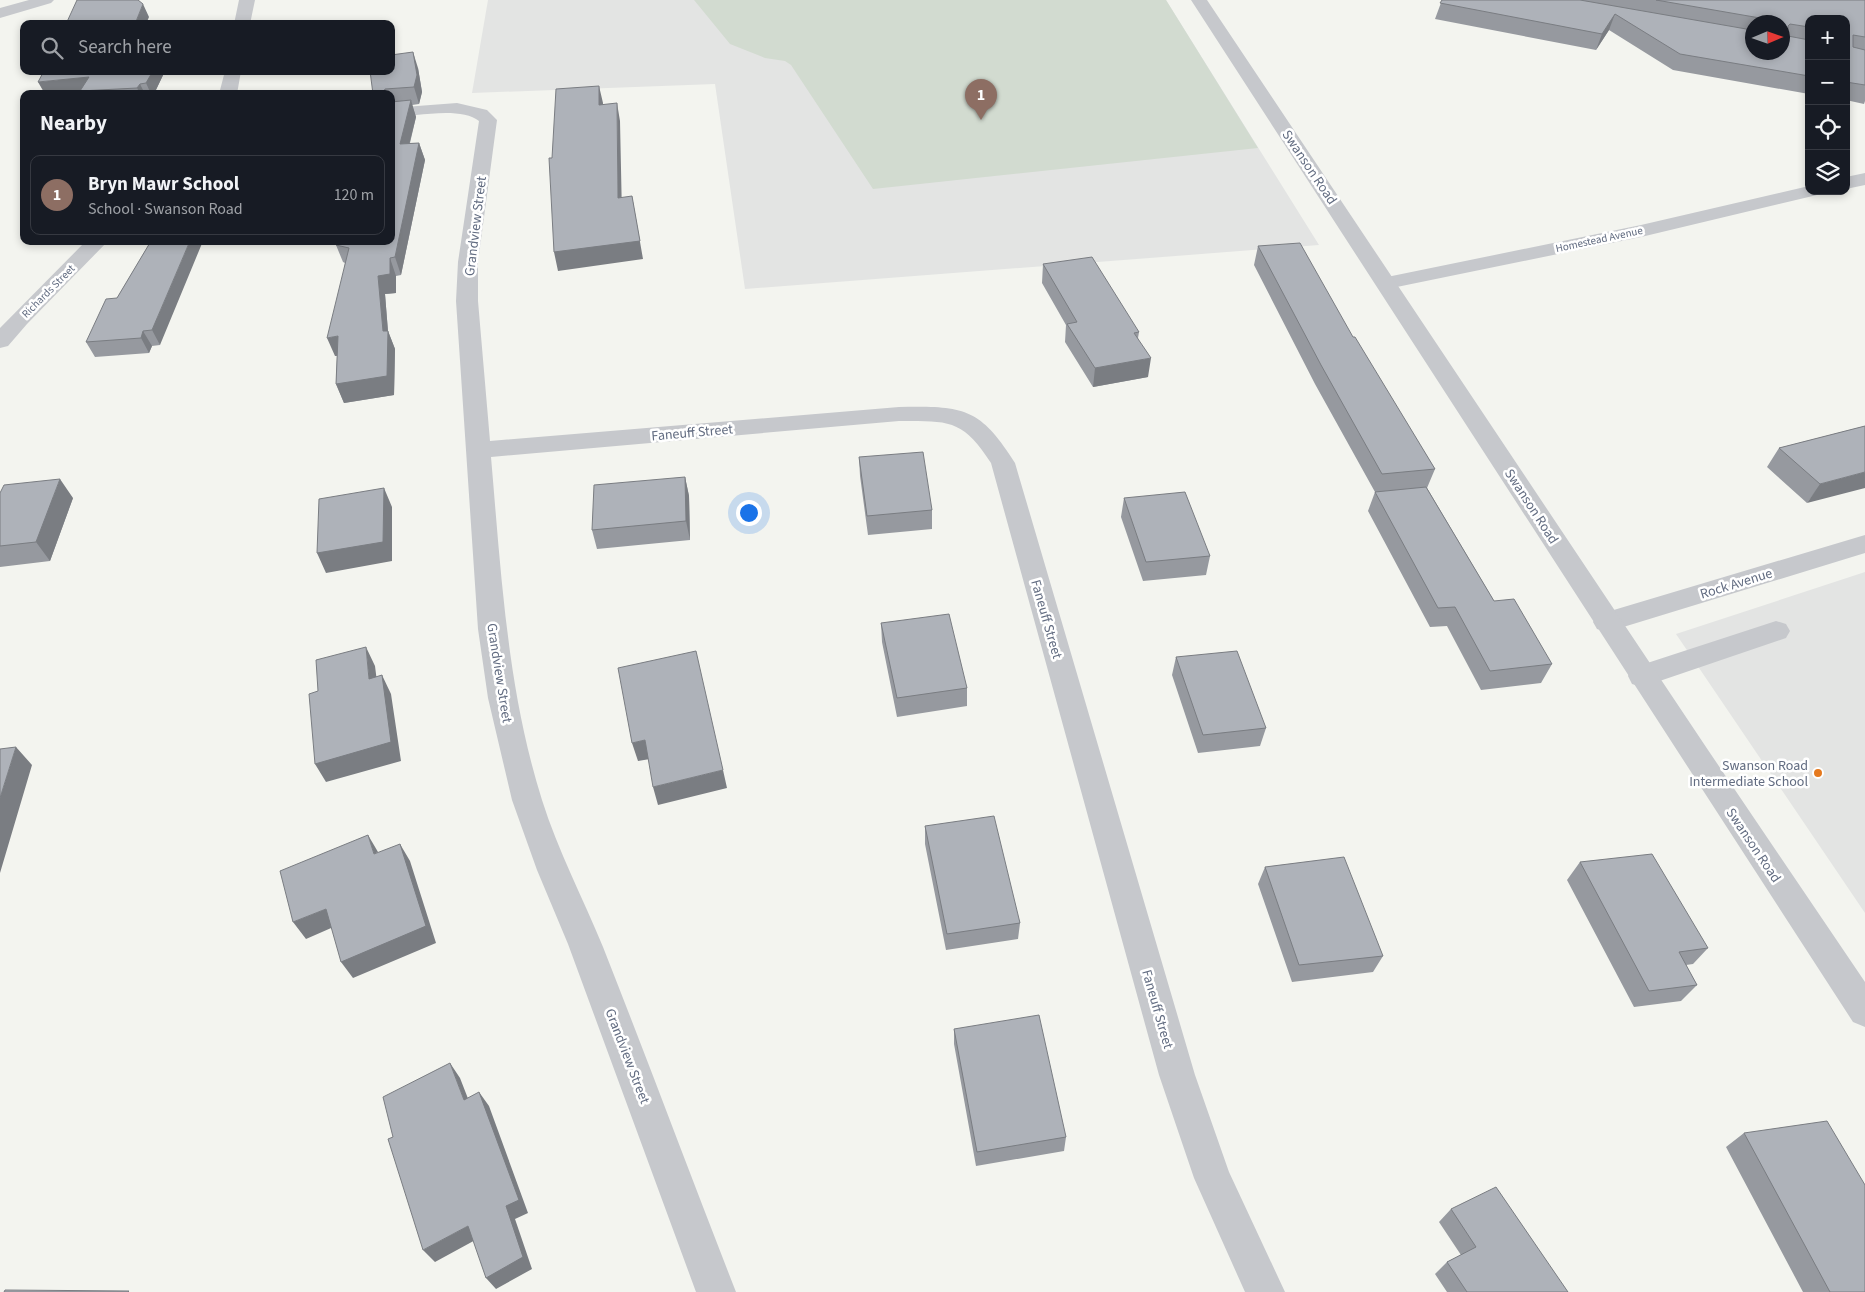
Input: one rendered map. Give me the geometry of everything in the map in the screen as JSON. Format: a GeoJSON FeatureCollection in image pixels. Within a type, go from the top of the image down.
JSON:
{"type":"FeatureCollection","features":[{"type":"Feature","properties":{"kind":"street"},"geometry":{"type":"LineString","coordinates":[[0,13],[46,0]]}},
{"type":"Feature","properties":{"kind":"street"},"geometry":{"type":"LineString","coordinates":[[243,20],[247,0]]}},
{"type":"Feature","properties":{"kind":"street","name":"Swanson Road"},"geometry":{"type":"LineString","coordinates":[[1200,0],[1387,283],[1642,676],[1865,1012]]}},
{"type":"Feature","properties":{"kind":"street"},"geometry":{"type":"LineString","coordinates":[[229,90],[232,75]]}},
{"type":"Feature","properties":{"kind":"street","name":"Grandview Street"},"geometry":{"type":"LineString","coordinates":[[395,113],[466,109],[481,114],[488,120],[468,262],[468,300],[492,629],[502,698],[527,800],[553,870],[585,944],[716,1292]]}},
{"type":"Feature","properties":{"kind":"street"},"geometry":{"type":"LineString","coordinates":[[1850,182],[1865,178]]}},
{"type":"Feature","properties":{"kind":"street","name":"Homestead Avenue"},"geometry":{"type":"LineString","coordinates":[[1387,283],[1641,231],[1805,192]]}},
{"type":"Feature","properties":{"kind":"street","name":"Richards Street"},"geometry":{"type":"LineString","coordinates":[[0,341],[19,319],[94,245]]}},
{"type":"Feature","properties":{"kind":"street","name":"Faneuff Street"},"geometry":{"type":"LineString","coordinates":[[479,450],[899,414],[948,416],[967,422],[983,432],[1003,463],[1177,1076],[1212,1178],[1265,1292]]}},
{"type":"Feature","properties":{"kind":"street","name":"Rock Avenue"},"geometry":{"type":"LineString","coordinates":[[1607,622],[1865,544]]}},
{"type":"Feature","properties":{"kind":"street"},"geometry":{"type":"LineString","coordinates":[[1642,676],[1776,630]]}},
{"type":"Feature","properties":{"kind":"shaded area"},"geometry":{"type":"Polygon","coordinates":[[[488,0],[1166,0],[1319,245],[745,289],[715,84],[472,93],[488,0]]]}},
{"type":"Feature","properties":{"kind":"shaded area"},"geometry":{"type":"Polygon","coordinates":[[[694,0],[1166,0],[1258,148],[873,189],[791,65],[785,61],[765,58],[730,44],[694,0]]]}},
{"type":"Feature","properties":{"kind":"shaded area","name":"Swanson Road Intermediate School"},"geometry":{"type":"Polygon","coordinates":[[[1865,572],[1865,913],[1676,634],[1865,572]]]}},
{"type":"Feature","properties":{"kind":"building"},"geometry":{"type":"Polygon","coordinates":[[[77,0],[138,0],[143,4],[137,20],[68,20],[77,0]]]}},
{"type":"Feature","properties":{"kind":"building"},"geometry":{"type":"Polygon","coordinates":[[[1442,0],[1580,0],[1745,29],[1745,60],[1790,60],[1790,36],[1805,39],[1805,75],[1680,54],[1615,14],[1602,34],[1440,3],[1442,0]]]}},
{"type":"Feature","properties":{"kind":"building"},"geometry":{"type":"Polygon","coordinates":[[[1656,0],[1865,0],[1865,37],[1853,35],[1853,47],[1865,50],[1865,85],[1850,83],[1850,15],[1805,15],[1805,26],[1790,24],[1790,15],[1745,15],[1656,0]]]}},
{"type":"Feature","properties":{"kind":"building"},"geometry":{"type":"Polygon","coordinates":[[[413,52],[417,75],[414,87],[372,90],[371,75],[395,75],[395,54],[413,52]]]}},
{"type":"Feature","properties":{"kind":"building"},"geometry":{"type":"Polygon","coordinates":[[[42,75],[151,75],[146,83],[140,84],[137,88],[81,90],[89,77],[38,82],[42,75]]]}},
{"type":"Feature","properties":{"kind":"building"},"geometry":{"type":"Polygon","coordinates":[[[599,86],[599,105],[617,103],[618,198],[632,196],[640,241],[554,252],[549,158],[552,158],[556,89],[599,86]]]}},
{"type":"Feature","properties":{"kind":"building"},"geometry":{"type":"Polygon","coordinates":[[[411,100],[400,144],[419,143],[395,257],[390,258],[390,274],[378,276],[383,331],[388,331],[387,376],[336,384],[338,336],[327,338],[349,248],[336,245],[395,245],[395,102],[411,100]]]}},
{"type":"Feature","properties":{"kind":"building"},"geometry":{"type":"Polygon","coordinates":[[[1300,243],[1353,337],[1355,337],[1435,469],[1382,474],[1321,365],[1258,246],[1300,243]]]}},
{"type":"Feature","properties":{"kind":"building"},"geometry":{"type":"Polygon","coordinates":[[[149,245],[188,245],[152,330],[143,331],[141,338],[86,342],[106,299],[117,298],[149,245]]]}},
{"type":"Feature","properties":{"kind":"building"},"geometry":{"type":"Polygon","coordinates":[[[1092,257],[1139,332],[1134,333],[1151,358],[1095,368],[1067,324],[1077,322],[1043,264],[1092,257]]]}},
{"type":"Feature","properties":{"kind":"building"},"geometry":{"type":"Polygon","coordinates":[[[1865,426],[1865,472],[1820,484],[1779,448],[1865,426]]]}},
{"type":"Feature","properties":{"kind":"building"},"geometry":{"type":"Polygon","coordinates":[[[923,452],[932,510],[867,516],[859,457],[923,452]]]}},
{"type":"Feature","properties":{"kind":"building"},"geometry":{"type":"Polygon","coordinates":[[[685,477],[686,521],[592,530],[594,485],[685,477]]]}},
{"type":"Feature","properties":{"kind":"building"},"geometry":{"type":"Polygon","coordinates":[[[60,479],[36,542],[0,546],[0,493],[4,485],[60,479]]]}},
{"type":"Feature","properties":{"kind":"building"},"geometry":{"type":"Polygon","coordinates":[[[1426,487],[1494,601],[1514,599],[1552,664],[1490,671],[1455,607],[1438,608],[1375,492],[1426,487]]]}},
{"type":"Feature","properties":{"kind":"building"},"geometry":{"type":"Polygon","coordinates":[[[384,488],[383,542],[317,553],[319,499],[384,488]]]}},
{"type":"Feature","properties":{"kind":"building"},"geometry":{"type":"Polygon","coordinates":[[[1185,492],[1210,556],[1146,562],[1124,498],[1185,492]]]}},
{"type":"Feature","properties":{"kind":"building"},"geometry":{"type":"Polygon","coordinates":[[[949,614],[967,688],[897,698],[881,623],[949,614]]]}},
{"type":"Feature","properties":{"kind":"building"},"geometry":{"type":"Polygon","coordinates":[[[366,647],[369,679],[382,675],[391,742],[315,764],[309,694],[318,691],[316,660],[366,647]]]}},
{"type":"Feature","properties":{"kind":"building"},"geometry":{"type":"Polygon","coordinates":[[[696,651],[723,770],[653,787],[645,740],[632,743],[618,668],[696,651]]]}},
{"type":"Feature","properties":{"kind":"building"},"geometry":{"type":"Polygon","coordinates":[[[1237,651],[1266,728],[1203,735],[1176,657],[1237,651]]]}},
{"type":"Feature","properties":{"kind":"building"},"geometry":{"type":"Polygon","coordinates":[[[16,747],[0,798],[0,749],[16,747]]]}},
{"type":"Feature","properties":{"kind":"building"},"geometry":{"type":"Polygon","coordinates":[[[994,816],[1020,923],[947,934],[925,826],[994,816]]]}},
{"type":"Feature","properties":{"kind":"building"},"geometry":{"type":"Polygon","coordinates":[[[368,835],[374,854],[400,844],[426,926],[341,962],[326,909],[293,922],[280,871],[368,835]]]}},
{"type":"Feature","properties":{"kind":"building"},"geometry":{"type":"Polygon","coordinates":[[[1652,854],[1708,948],[1679,952],[1697,985],[1649,991],[1580,862],[1652,854]]]}},
{"type":"Feature","properties":{"kind":"building"},"geometry":{"type":"Polygon","coordinates":[[[1344,857],[1383,956],[1299,965],[1265,867],[1344,857]]]}},
{"type":"Feature","properties":{"kind":"building"},"geometry":{"type":"Polygon","coordinates":[[[1039,1015],[1066,1137],[977,1152],[954,1029],[1039,1015]]]}},
{"type":"Feature","properties":{"kind":"building"},"geometry":{"type":"Polygon","coordinates":[[[450,1063],[464,1100],[479,1092],[519,1200],[506,1206],[523,1257],[486,1278],[468,1226],[423,1250],[388,1139],[393,1137],[383,1097],[450,1063]]]}},
{"type":"Feature","properties":{"kind":"building"},"geometry":{"type":"Polygon","coordinates":[[[1827,1121],[1865,1185],[1865,1292],[1830,1292],[1744,1133],[1827,1121]]]}},
{"type":"Feature","properties":{"kind":"building"},"geometry":{"type":"Polygon","coordinates":[[[1496,1187],[1568,1292],[1467,1292],[1447,1262],[1476,1247],[1451,1209],[1496,1187]]]}},
{"type":"Feature","properties":{"kind":"building"},"geometry":{"type":"Polygon","coordinates":[[[5,1290],[129,1291],[4,1292],[5,1290]]]}},
{"type":"Feature","properties":{"kind":"place","name":"Bryn Mawr School"},"geometry":{"type":"Point","coordinates":[981,120]}},
{"type":"Feature","properties":{"kind":"place","name":"Swanson Road Intermediate School"},"geometry":{"type":"Point","coordinates":[1818,773]}}]}
